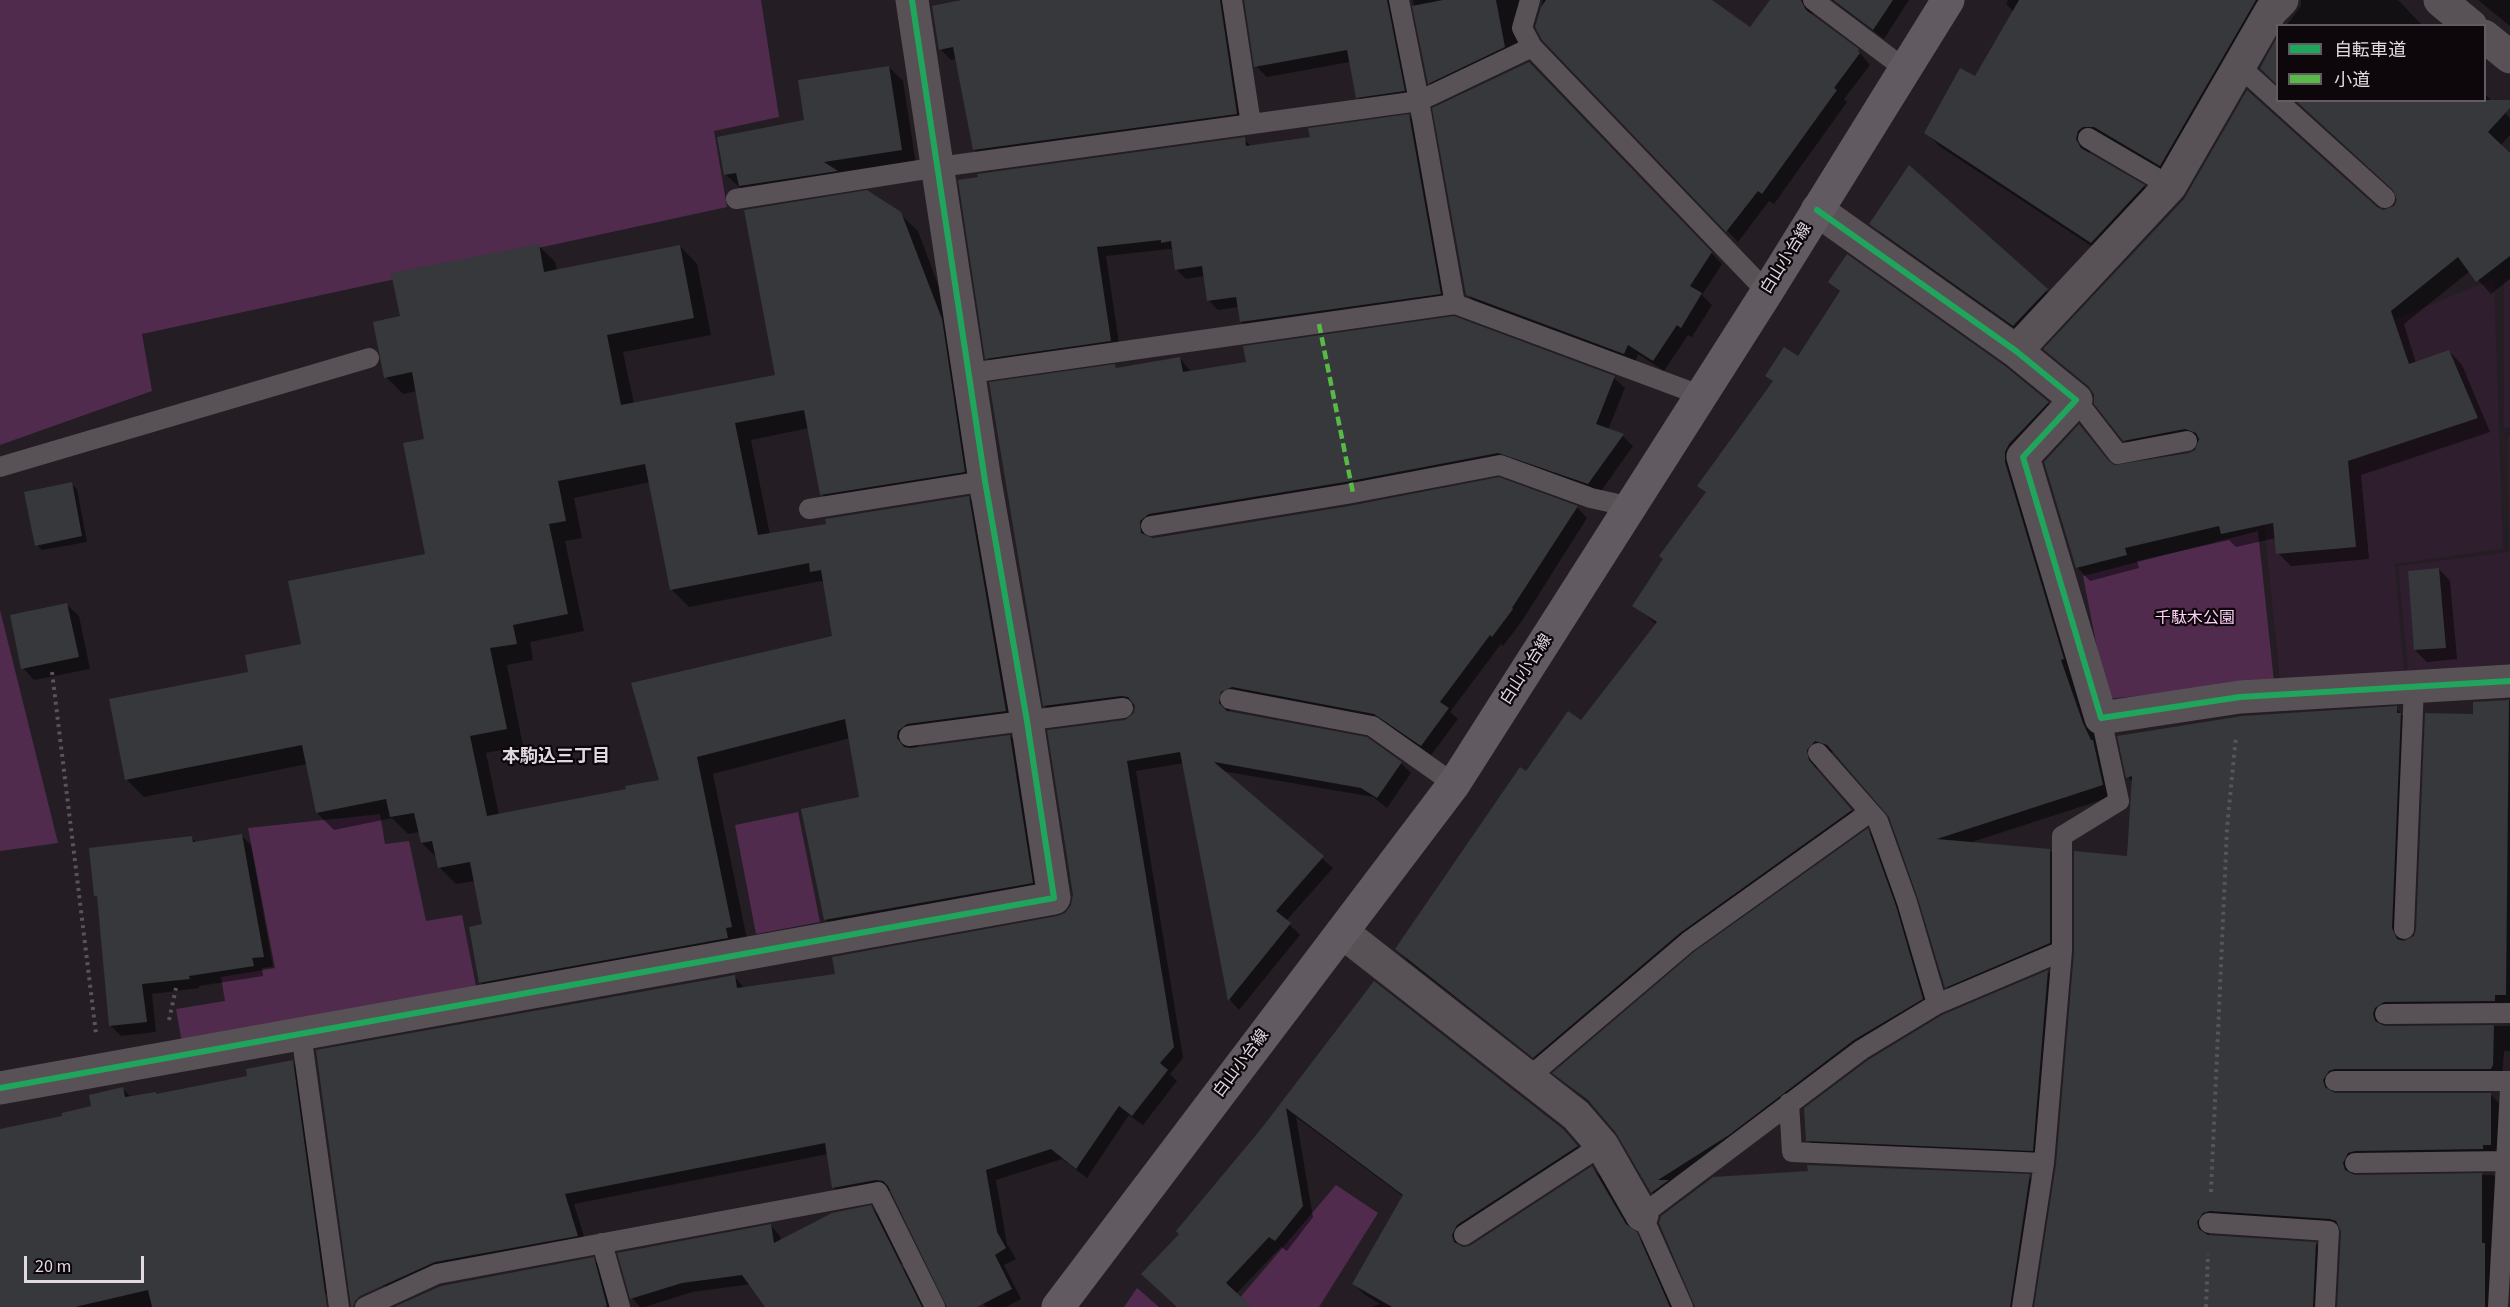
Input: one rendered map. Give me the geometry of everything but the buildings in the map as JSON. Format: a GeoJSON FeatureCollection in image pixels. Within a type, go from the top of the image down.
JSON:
{"type":"FeatureCollection","features":[{"type":"Feature","properties":{"kind":"main road","name":"白山小台線"},"geometry":{"type":"LineString","coordinates":[[1058,1307],[1454,783],[1767,292],[1948,0]]}},
{"type":"Feature","properties":{"kind":"street"},"geometry":{"type":"LineString","coordinates":[[0,1088],[1054,898],[1027,720],[985,482],[912,0]]}},
{"type":"Feature","properties":{"kind":"street"},"geometry":{"type":"LineString","coordinates":[[2016,351],[2169,186],[2271,11],[2282,0]]}},
{"type":"Feature","properties":{"kind":"street"},"geometry":{"type":"LineString","coordinates":[[2440,0],[2469,24]]}},
{"type":"Feature","properties":{"kind":"street"},"geometry":{"type":"LineString","coordinates":[[2486,38],[2510,57]]}},
{"type":"Feature","properties":{"kind":"street"},"geometry":{"type":"LineString","coordinates":[[1817,210],[2016,351],[2076,400],[2022,457],[2101,718],[2240,697],[2510,681]]}},
{"type":"Feature","properties":{"kind":"street"},"geometry":{"type":"LineString","coordinates":[[1342,932],[1576,1115],[1602,1146],[1642,1215]]}},
{"type":"Feature","properties":{"kind":"lane"},"geometry":{"type":"LineString","coordinates":[[1232,0],[1251,124]]}},
{"type":"Feature","properties":{"kind":"lane"},"geometry":{"type":"LineString","coordinates":[[1399,0],[1455,304]]}},
{"type":"Feature","properties":{"kind":"lane"},"geometry":{"type":"LineString","coordinates":[[1530,0],[1522,28],[1532,47],[1767,292]]}},
{"type":"Feature","properties":{"kind":"lane"},"geometry":{"type":"LineString","coordinates":[[1813,0],[1905,69]]}},
{"type":"Feature","properties":{"kind":"lane"},"geometry":{"type":"LineString","coordinates":[[736,199],[939,167],[1419,101],[1532,47]]}},
{"type":"Feature","properties":{"kind":"lane"},"geometry":{"type":"LineString","coordinates":[[2239,66],[2276,99]]}},
{"type":"Feature","properties":{"kind":"lane"},"geometry":{"type":"LineString","coordinates":[[2279,102],[2385,198]]}},
{"type":"Feature","properties":{"kind":"lane"},"geometry":{"type":"LineString","coordinates":[[2088,138],[2169,186]]}},
{"type":"Feature","properties":{"kind":"lane"},"geometry":{"type":"LineString","coordinates":[[970,374],[1455,304],[1700,395]]}},
{"type":"Feature","properties":{"kind":"lane"},"geometry":{"type":"LineString","coordinates":[[0,467],[369,358]]}},
{"type":"Feature","properties":{"kind":"lane"},"geometry":{"type":"LineString","coordinates":[[2076,400],[2118,453],[2187,441]]}},
{"type":"Feature","properties":{"kind":"lane"},"geometry":{"type":"LineString","coordinates":[[1151,526],[1347,494],[1500,465],[1591,498],[1631,507]]}},
{"type":"Feature","properties":{"kind":"lane"},"geometry":{"type":"LineString","coordinates":[[809,509],[985,482]]}},
{"type":"Feature","properties":{"kind":"lane"},"geometry":{"type":"LineString","coordinates":[[2404,929],[2414,686]]}},
{"type":"Feature","properties":{"kind":"lane"},"geometry":{"type":"LineString","coordinates":[[1230,699],[1372,726],[1454,783]]}},
{"type":"Feature","properties":{"kind":"lane"},"geometry":{"type":"LineString","coordinates":[[909,736],[1123,708]]}},
{"type":"Feature","properties":{"kind":"lane"},"geometry":{"type":"LineString","coordinates":[[2022,1307],[2044,1163],[2062,951],[2062,836],[2119,801],[2101,718]]}},
{"type":"Feature","properties":{"kind":"lane"},"geometry":{"type":"LineString","coordinates":[[1818,753],[1878,821],[1907,902],[1937,1004]]}},
{"type":"Feature","properties":{"kind":"lane"},"geometry":{"type":"LineString","coordinates":[[1529,1077],[1688,942],[1870,812]]}},
{"type":"Feature","properties":{"kind":"lane"},"geometry":{"type":"LineString","coordinates":[[1683,1307],[1642,1215],[1861,1050],[1937,1004],[2062,951]]}},
{"type":"Feature","properties":{"kind":"lane"},"geometry":{"type":"LineString","coordinates":[[2385,1014],[2510,1013]]}},
{"type":"Feature","properties":{"kind":"lane"},"geometry":{"type":"LineString","coordinates":[[301,1033],[339,1307]]}},
{"type":"Feature","properties":{"kind":"lane"},"geometry":{"type":"LineString","coordinates":[[2335,1081],[2510,1081]]}},
{"type":"Feature","properties":{"kind":"lane"},"geometry":{"type":"LineString","coordinates":[[2499,1307],[2510,1090]]}},
{"type":"Feature","properties":{"kind":"lane"},"geometry":{"type":"LineString","coordinates":[[1789,1103],[1792,1152],[2044,1163]]}},
{"type":"Feature","properties":{"kind":"lane"},"geometry":{"type":"LineString","coordinates":[[1464,1234],[1602,1146]]}},
{"type":"Feature","properties":{"kind":"lane"},"geometry":{"type":"LineString","coordinates":[[2355,1163],[2507,1170]]}},
{"type":"Feature","properties":{"kind":"lane"},"geometry":{"type":"LineString","coordinates":[[365,1307],[437,1274],[878,1192],[935,1307]]}},
{"type":"Feature","properties":{"kind":"lane"},"geometry":{"type":"LineString","coordinates":[[2210,1223],[2329,1231],[2325,1307]]}},
{"type":"Feature","properties":{"kind":"lane"},"geometry":{"type":"LineString","coordinates":[[602,1243],[620,1307]]}},
{"type":"Feature","properties":{"kind":"path"},"geometry":{"type":"LineString","coordinates":[[52,672],[100,1069]]}},
{"type":"Feature","properties":{"kind":"path"},"geometry":{"type":"LineString","coordinates":[[2206,1307],[2228,828],[2240,697]]}},
{"type":"Feature","properties":{"kind":"shaded area"},"geometry":{"type":"Polygon","coordinates":[[[2510,278],[2510,427],[2504,428],[2504,280],[2510,278]]]}},
{"type":"Feature","properties":{"kind":"shaded area"},"geometry":{"type":"Polygon","coordinates":[[[2494,279],[2503,549],[2395,564],[2404,671],[2280,680],[2249,377],[2494,279]]]}},
{"type":"Feature","properties":{"kind":"shaded area"},"geometry":{"type":"Polygon","coordinates":[[[2508,436],[2510,436],[2510,666],[2408,670],[2398,566],[2509,552],[2508,436]]]}},
{"type":"Feature","properties":{"kind":"green space"},"geometry":{"type":"Polygon","coordinates":[[[0,0],[761,0],[779,117],[714,131],[727,207],[142,334],[152,391],[0,445],[0,0]]]}},
{"type":"Feature","properties":{"kind":"green space","name":"千駄木公園"},"geometry":{"type":"Polygon","coordinates":[[[2258,531],[2274,682],[2107,699],[2083,576],[2258,531]]]}},
{"type":"Feature","properties":{"kind":"green space"},"geometry":{"type":"Polygon","coordinates":[[[0,610],[58,843],[0,851],[0,610]]]}},
{"type":"Feature","properties":{"kind":"green space"},"geometry":{"type":"Polygon","coordinates":[[[798,812],[820,922],[756,934],[735,825],[798,812]]]}},
{"type":"Feature","properties":{"kind":"green space"},"geometry":{"type":"Polygon","coordinates":[[[380,814],[385,844],[409,841],[426,921],[462,915],[478,996],[183,1049],[176,1009],[225,1001],[221,977],[275,968],[248,828],[380,814]]]}},
{"type":"Feature","properties":{"kind":"green space"},"geometry":{"type":"Polygon","coordinates":[[[1336,1185],[1378,1213],[1319,1307],[1232,1307],[1336,1185]]]}},
{"type":"Feature","properties":{"kind":"green space"},"geometry":{"type":"Polygon","coordinates":[[[1137,1288],[1159,1307],[1124,1307],[1137,1288]]]}},
{"type":"Feature","properties":{"kind":"marked path"},"geometry":{"type":"LineString","coordinates":[[1319,324],[1353,493]]}},
{"type":"Feature","properties":{"kind":"cycle path"},"geometry":{"type":"LineString","coordinates":[[0,1088],[1054,898],[1027,721],[985,481],[912,0]]}},
{"type":"Feature","properties":{"kind":"cycle path"},"geometry":{"type":"LineString","coordinates":[[1817,210],[2016,351],[2076,400],[2023,457],[2101,718],[2240,697],[2510,681]]}},
{"type":"Feature","properties":{"kind":"district","name":"本駒込三丁目"},"geometry":{"type":"Point","coordinates":[556,758]}}]}
